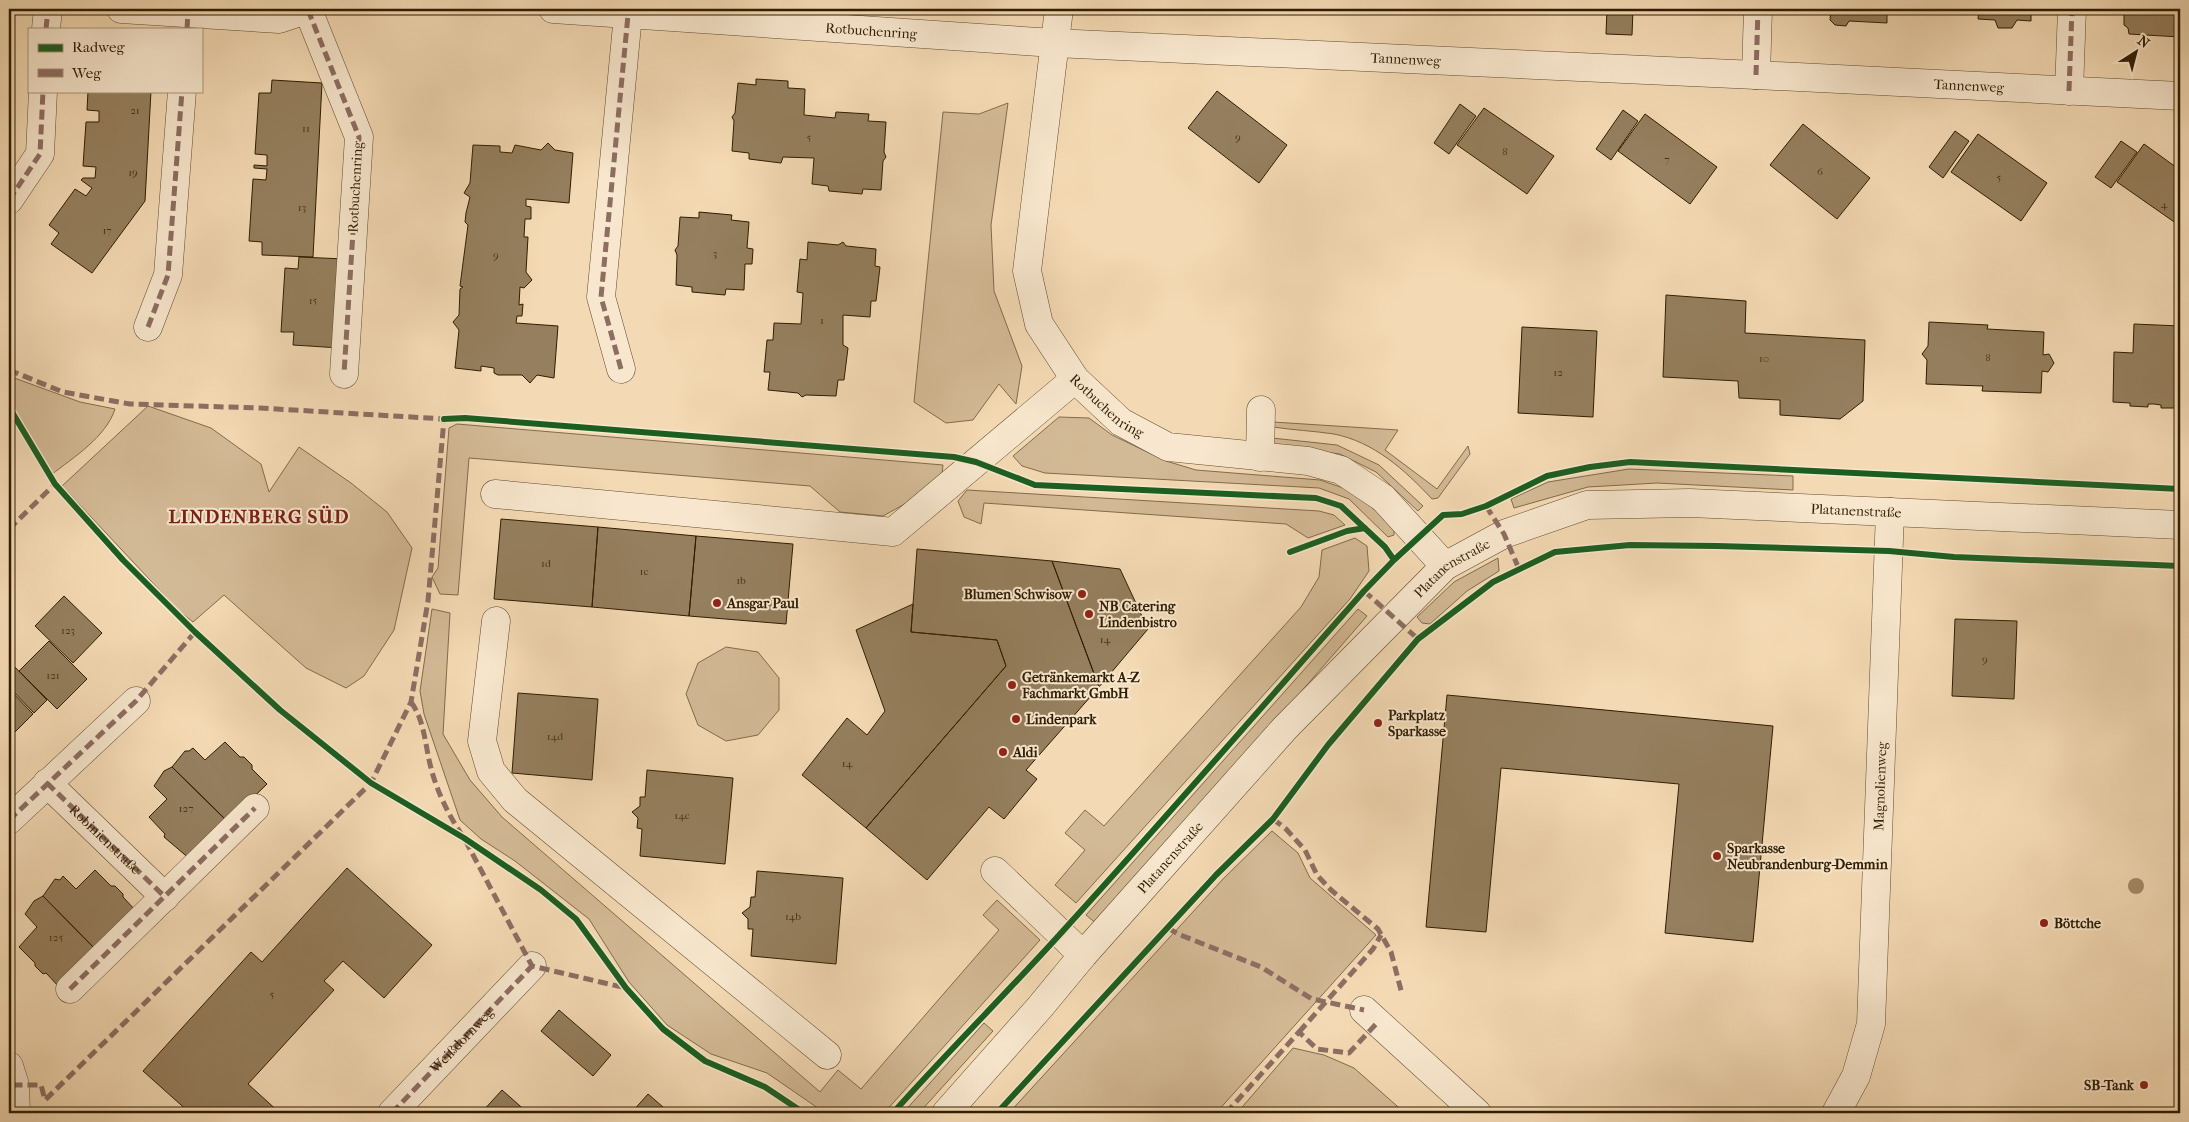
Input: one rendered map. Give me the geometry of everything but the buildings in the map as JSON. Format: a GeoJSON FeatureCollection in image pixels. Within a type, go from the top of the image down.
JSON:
{"type":"FeatureCollection","features":[{"type":"Feature","properties":{"kind":"street"},"geometry":{"type":"LineString","coordinates":[[46,28],[48,9]]}},
{"type":"Feature","properties":{"kind":"street","name":"Rotbuchenring"},"geometry":{"type":"LineString","coordinates":[[121,9],[175,16],[279,19],[308,9],[358,137],[344,374]]}},
{"type":"Feature","properties":{"kind":"street","name":"Rotbuchenring"},"geometry":{"type":"LineString","coordinates":[[553,9],[1054,43]]}},
{"type":"Feature","properties":{"kind":"street","name":"Rotbuchenring"},"geometry":{"type":"LineString","coordinates":[[1059,9],[1027,271],[1038,324],[1075,379],[1121,422],[1168,446],[1308,461],[1342,470],[1383,498],[1445,566]]}},
{"type":"Feature","properties":{"kind":"street"},"geometry":{"type":"LineString","coordinates":[[1756,75],[1758,9]]}},
{"type":"Feature","properties":{"kind":"street"},"geometry":{"type":"LineString","coordinates":[[2068,91],[2072,9]]}},
{"type":"Feature","properties":{"kind":"street"},"geometry":{"type":"LineString","coordinates":[[621,369],[601,297],[628,15]]}},
{"type":"Feature","properties":{"kind":"street","name":"Tannenweg"},"geometry":{"type":"LineString","coordinates":[[1054,43],[2180,96]]}},
{"type":"Feature","properties":{"kind":"street"},"geometry":{"type":"LineString","coordinates":[[9,200],[40,154],[43,92]]}},
{"type":"Feature","properties":{"kind":"street"},"geometry":{"type":"LineString","coordinates":[[148,327],[168,275],[182,92]]}},
{"type":"Feature","properties":{"kind":"street"},"geometry":{"type":"LineString","coordinates":[[495,494],[893,532],[1075,379]]}},
{"type":"Feature","properties":{"kind":"street"},"geometry":{"type":"LineString","coordinates":[[1260,457],[1261,410]]}},
{"type":"Feature","properties":{"kind":"street","name":"Platanenstraße"},"geometry":{"type":"LineString","coordinates":[[946,1113],[1082,955],[1285,728],[1445,566],[1504,534],[1587,505],[1690,503],[2180,525]]}},
{"type":"Feature","properties":{"kind":"street","name":"Magnolienweg"},"geometry":{"type":"LineString","coordinates":[[1836,1113],[1856,1076],[1871,1024],[1890,512]]}},
{"type":"Feature","properties":{"kind":"street"},"geometry":{"type":"LineString","coordinates":[[496,620],[482,742],[491,771],[515,800],[827,1056]]}},
{"type":"Feature","properties":{"kind":"street"},"geometry":{"type":"LineString","coordinates":[[9,820],[136,700]]}},
{"type":"Feature","properties":{"kind":"street","name":"Robinienstraße"},"geometry":{"type":"LineString","coordinates":[[47,783],[165,897]]}},
{"type":"Feature","properties":{"kind":"street"},"geometry":{"type":"LineString","coordinates":[[70,989],[254,808]]}},
{"type":"Feature","properties":{"kind":"street"},"geometry":{"type":"LineString","coordinates":[[995,871],[1082,955]]}},
{"type":"Feature","properties":{"kind":"street","name":"Weißdornweg"},"geometry":{"type":"LineString","coordinates":[[392,1113],[532,966]]}},
{"type":"Feature","properties":{"kind":"street"},"geometry":{"type":"LineString","coordinates":[[1364,1010],[1477,1113]]}},
{"type":"Feature","properties":{"kind":"street"},"geometry":{"type":"LineString","coordinates":[[9,1066],[15,1085],[16,1113]]}},
{"type":"Feature","properties":{"kind":"shaded area"},"geometry":{"type":"Polygon","coordinates":[[[1008,103],[991,225],[994,291],[1022,366],[1016,404],[999,384],[973,420],[946,423],[914,402],[943,112],[979,114],[1008,103]]]}},
{"type":"Feature","properties":{"kind":"shaded area"},"geometry":{"type":"Polygon","coordinates":[[[9,376],[80,402],[115,409],[111,419],[97,437],[79,454],[51,475],[9,412],[9,376]]]}},
{"type":"Feature","properties":{"kind":"shaded area"},"geometry":{"type":"Polygon","coordinates":[[[148,406],[211,428],[261,464],[269,492],[299,447],[351,483],[387,512],[412,548],[394,630],[364,676],[346,688],[306,668],[224,595],[193,622],[179,611],[62,486],[148,406]]]}},
{"type":"Feature","properties":{"kind":"shaded area"},"geometry":{"type":"Polygon","coordinates":[[[1059,417],[1089,418],[1112,435],[1166,461],[1196,470],[1320,480],[1352,491],[1394,526],[1394,535],[1388,537],[1349,499],[1319,488],[1045,473],[1022,466],[1013,456],[1059,417]]]}},
{"type":"Feature","properties":{"kind":"shaded area"},"geometry":{"type":"Polygon","coordinates":[[[1273,422],[1398,430],[1385,450],[1437,489],[1468,446],[1470,454],[1438,498],[1432,499],[1400,468],[1362,443],[1334,434],[1273,427],[1273,422]]]}},
{"type":"Feature","properties":{"kind":"shaded area"},"geometry":{"type":"Polygon","coordinates":[[[457,424],[943,465],[942,474],[919,496],[883,516],[840,512],[810,486],[469,458],[458,595],[440,594],[432,577],[438,568],[449,428],[457,424]]]}},
{"type":"Feature","properties":{"kind":"shaded area"},"geometry":{"type":"Polygon","coordinates":[[[1272,438],[1337,445],[1379,465],[1423,506],[1418,511],[1376,472],[1340,454],[1276,446],[1272,438]]]}},
{"type":"Feature","properties":{"kind":"shaded area"},"geometry":{"type":"Polygon","coordinates":[[[1629,469],[1793,476],[1793,490],[1657,483],[1588,487],[1514,508],[1511,499],[1548,482],[1629,469]]]}},
{"type":"Feature","properties":{"kind":"shaded area"},"geometry":{"type":"Polygon","coordinates":[[[967,490],[1319,511],[1334,515],[1345,525],[1308,538],[1286,524],[984,503],[981,524],[964,517],[958,501],[967,490]]]}},
{"type":"Feature","properties":{"kind":"shaded area"},"geometry":{"type":"Polygon","coordinates":[[[1355,538],[1367,546],[1369,571],[1350,599],[1076,903],[1055,885],[1085,850],[1065,833],[1085,810],[1104,826],[1301,607],[1319,577],[1322,550],[1355,538]]]}},
{"type":"Feature","properties":{"kind":"shaded area"},"geometry":{"type":"Polygon","coordinates":[[[1498,558],[1499,571],[1467,591],[1430,624],[1422,623],[1417,617],[1454,582],[1498,558]]]}},
{"type":"Feature","properties":{"kind":"shaded area"},"geometry":{"type":"Polygon","coordinates":[[[432,609],[450,613],[443,734],[470,780],[502,817],[820,1092],[838,1070],[861,1089],[999,930],[983,915],[997,900],[1040,940],[884,1113],[825,1113],[767,1073],[711,1054],[667,1025],[629,982],[589,919],[515,861],[481,839],[460,820],[424,714],[420,691],[432,609]]]}},
{"type":"Feature","properties":{"kind":"shaded area"},"geometry":{"type":"Polygon","coordinates":[[[1358,609],[1367,616],[1098,925],[1086,915],[1358,609]]]}},
{"type":"Feature","properties":{"kind":"shaded area"},"geometry":{"type":"Polygon","coordinates":[[[726,647],[758,652],[779,678],[779,710],[758,735],[726,741],[698,725],[686,694],[698,663],[726,647]]]}},
{"type":"Feature","properties":{"kind":"shaded area"},"geometry":{"type":"Polygon","coordinates":[[[1272,831],[1298,853],[1310,878],[1376,935],[1216,1113],[1009,1113],[1223,879],[1272,831]]]}},
{"type":"Feature","properties":{"kind":"shaded area"},"geometry":{"type":"Polygon","coordinates":[[[984,1023],[993,1031],[919,1113],[903,1113],[984,1023]]]}},
{"type":"Feature","properties":{"kind":"shaded area"},"geometry":{"type":"Polygon","coordinates":[[[1293,1048],[1324,1055],[1354,1068],[1405,1113],[1237,1113],[1293,1048]]]}},
{"type":"Feature","properties":{"kind":"marked path"},"geometry":{"type":"LineString","coordinates":[[46,28],[48,9]]}},
{"type":"Feature","properties":{"kind":"marked path"},"geometry":{"type":"LineString","coordinates":[[162,13],[163,9]]}},
{"type":"Feature","properties":{"kind":"marked path"},"geometry":{"type":"LineString","coordinates":[[594,13],[595,9]]}},
{"type":"Feature","properties":{"kind":"marked path"},"geometry":{"type":"LineString","coordinates":[[1756,75],[1758,9]]}},
{"type":"Feature","properties":{"kind":"marked path"},"geometry":{"type":"LineString","coordinates":[[2069,91],[2072,9]]}},
{"type":"Feature","properties":{"kind":"marked path"},"geometry":{"type":"LineString","coordinates":[[308,10],[359,137],[344,374]]}},
{"type":"Feature","properties":{"kind":"marked path"},"geometry":{"type":"LineString","coordinates":[[187,28],[188,13]]}},
{"type":"Feature","properties":{"kind":"marked path"},"geometry":{"type":"LineString","coordinates":[[621,369],[601,297],[628,15]]}},
{"type":"Feature","properties":{"kind":"marked path"},"geometry":{"type":"LineString","coordinates":[[9,200],[40,154],[43,92]]}},
{"type":"Feature","properties":{"kind":"marked path"},"geometry":{"type":"LineString","coordinates":[[148,327],[168,275],[182,92]]}},
{"type":"Feature","properties":{"kind":"marked path"},"geometry":{"type":"LineString","coordinates":[[9,370],[63,392],[130,404],[260,408],[444,419],[428,601],[411,702],[371,783],[45,1100],[41,1085],[15,1085]]}},
{"type":"Feature","properties":{"kind":"marked path"},"geometry":{"type":"LineString","coordinates":[[9,529],[55,484]]}},
{"type":"Feature","properties":{"kind":"marked path"},"geometry":{"type":"LineString","coordinates":[[1486,506],[1504,534],[1519,569]]}},
{"type":"Feature","properties":{"kind":"marked path"},"geometry":{"type":"LineString","coordinates":[[1364,591],[1418,639]]}},
{"type":"Feature","properties":{"kind":"marked path"},"geometry":{"type":"LineString","coordinates":[[9,820],[136,701],[195,632]]}},
{"type":"Feature","properties":{"kind":"marked path"},"geometry":{"type":"LineString","coordinates":[[411,702],[422,725],[429,760],[444,804],[532,966],[626,988]]}},
{"type":"Feature","properties":{"kind":"marked path"},"geometry":{"type":"LineString","coordinates":[[47,783],[165,897]]}},
{"type":"Feature","properties":{"kind":"marked path"},"geometry":{"type":"LineString","coordinates":[[70,989],[255,808]]}},
{"type":"Feature","properties":{"kind":"marked path"},"geometry":{"type":"LineString","coordinates":[[1273,819],[1286,829],[1305,850],[1317,875],[1331,890],[1378,929],[1391,952],[1402,994]]}},
{"type":"Feature","properties":{"kind":"marked path"},"geometry":{"type":"LineString","coordinates":[[1168,928],[1178,934],[1261,967],[1312,999],[1364,1010]]}},
{"type":"Feature","properties":{"kind":"marked path"},"geometry":{"type":"LineString","coordinates":[[1299,1032],[1373,949],[1381,935]]}},
{"type":"Feature","properties":{"kind":"marked path"},"geometry":{"type":"LineString","coordinates":[[392,1113],[532,966]]}},
{"type":"Feature","properties":{"kind":"marked path"},"geometry":{"type":"LineString","coordinates":[[1226,1113],[1299,1032],[1317,1049],[1349,1053],[1377,1023]]}},
{"type":"Feature","properties":{"kind":"cycle path"},"geometry":{"type":"LineString","coordinates":[[9,407],[55,484],[123,560],[195,632],[280,710],[371,783],[464,838],[541,890],[576,919],[626,988],[663,1029],[705,1061],[765,1087],[804,1113]]}},
{"type":"Feature","properties":{"kind":"cycle path"},"geometry":{"type":"LineString","coordinates":[[444,419],[465,418],[954,457],[976,462],[1035,485],[1316,498],[1341,506],[1385,547],[1394,560]]}},
{"type":"Feature","properties":{"kind":"cycle path"},"geometry":{"type":"LineString","coordinates":[[893,1113],[1108,881],[1364,591],[1394,560],[1443,515],[1462,514],[1486,506],[1547,476],[1590,467],[1630,462],[2180,489]]}},
{"type":"Feature","properties":{"kind":"cycle path"},"geometry":{"type":"LineString","coordinates":[[1290,552],[1347,531],[1365,528]]}},
{"type":"Feature","properties":{"kind":"cycle path"},"geometry":{"type":"LineString","coordinates":[[997,1113],[1216,875],[1273,819],[1328,745],[1418,639],[1493,582],[1555,552],[1630,545],[1717,546],[1889,551],[1954,557],[2180,566]]}},
{"type":"Feature","properties":{"kind":"place","name":"Blumen Schwisow"},"geometry":{"type":"Point","coordinates":[1082,594]}},
{"type":"Feature","properties":{"kind":"place","name":"Ansgar Paul"},"geometry":{"type":"Point","coordinates":[717,603]}},
{"type":"Feature","properties":{"kind":"place","name":"NB Catering Lindenbistro"},"geometry":{"type":"Point","coordinates":[1089,614]}},
{"type":"Feature","properties":{"kind":"place","name":"Getränkemarkt A-Z Fachmarkt GmbH"},"geometry":{"type":"Point","coordinates":[1012,685]}},
{"type":"Feature","properties":{"kind":"place","name":"Lindenpark"},"geometry":{"type":"Point","coordinates":[1016,719]}},
{"type":"Feature","properties":{"kind":"place","name":"Parkplatz Sparkasse"},"geometry":{"type":"Point","coordinates":[1378,723]}},
{"type":"Feature","properties":{"kind":"place","name":"Aldi"},"geometry":{"type":"Point","coordinates":[1003,752]}},
{"type":"Feature","properties":{"kind":"place","name":"Sparkasse Neubrandenburg-Demmin"},"geometry":{"type":"Point","coordinates":[1717,856]}},
{"type":"Feature","properties":{"kind":"place","name":"Böttche"},"geometry":{"type":"Point","coordinates":[2044,923]}},
{"type":"Feature","properties":{"kind":"place","name":"SB-Tank"},"geometry":{"type":"Point","coordinates":[2144,1085]}},
{"type":"Feature","properties":{"kind":"district","name":"LINDENBERG SÜD"},"geometry":{"type":"Point","coordinates":[259,516]}}]}
